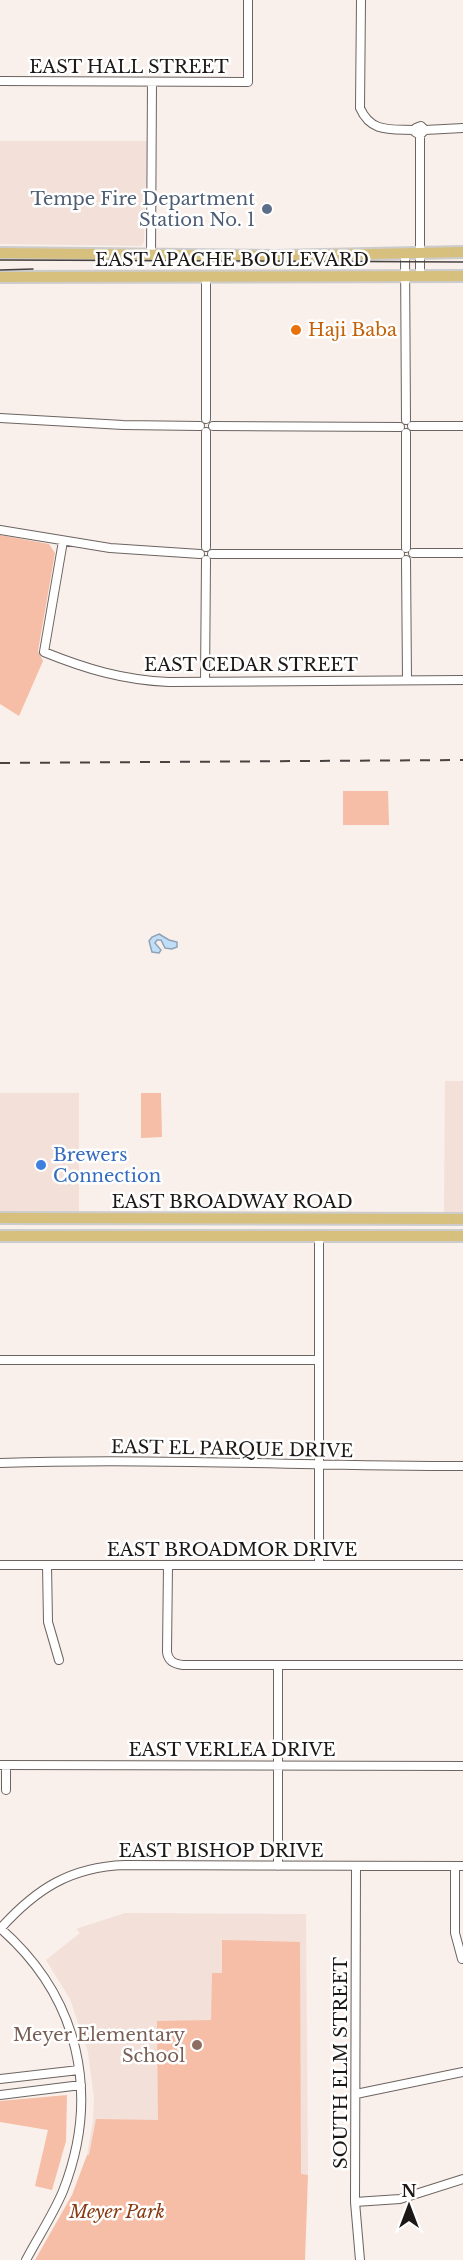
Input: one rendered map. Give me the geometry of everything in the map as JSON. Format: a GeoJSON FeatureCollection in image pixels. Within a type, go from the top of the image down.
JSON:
{"type":"FeatureCollection","features":[{"type":"Feature","properties":{"kind":"main road","name":"EAST APACHE BOULEVARD"},"geometry":{"type":"LineString","coordinates":[[0,253],[296,256],[463,252]]}},
{"type":"Feature","properties":{"kind":"main road","name":"EAST APACHE BOULEVARD"},"geometry":{"type":"LineString","coordinates":[[0,277],[463,276]]}},
{"type":"Feature","properties":{"kind":"main road","name":"EAST BROADWAY ROAD"},"geometry":{"type":"LineString","coordinates":[[0,1218],[463,1219]]}},
{"type":"Feature","properties":{"kind":"main road"},"geometry":{"type":"LineString","coordinates":[[73,1236],[75,1218]]}},
{"type":"Feature","properties":{"kind":"main road"},"geometry":{"type":"LineString","coordinates":[[319,1218],[319,1236]]}},
{"type":"Feature","properties":{"kind":"main road","name":"EAST BROADWAY ROAD"},"geometry":{"type":"LineString","coordinates":[[0,1236],[463,1236]]}},
{"type":"Feature","properties":{"kind":"street","name":"EAST HALL STREET"},"geometry":{"type":"LineString","coordinates":[[0,81],[248,82],[248,0]]}},
{"type":"Feature","properties":{"kind":"street"},"geometry":{"type":"LineString","coordinates":[[361,0],[360,108],[366,120],[380,128],[421,131],[463,128]]}},
{"type":"Feature","properties":{"kind":"street"},"geometry":{"type":"LineString","coordinates":[[151,255],[152,82]]}},
{"type":"Feature","properties":{"kind":"street"},"geometry":{"type":"LineString","coordinates":[[420,277],[421,131]]}},
{"type":"Feature","properties":{"kind":"street"},"geometry":{"type":"LineString","coordinates":[[405,253],[411,430],[406,433]]}},
{"type":"Feature","properties":{"kind":"street"},"geometry":{"type":"LineString","coordinates":[[206,276],[206,419]]}},
{"type":"Feature","properties":{"kind":"street"},"geometry":{"type":"LineString","coordinates":[[0,418],[123,425],[200,426]]}},
{"type":"Feature","properties":{"kind":"street"},"geometry":{"type":"LineString","coordinates":[[206,419],[201,421],[202,431],[211,431],[213,426]]}},
{"type":"Feature","properties":{"kind":"street"},"geometry":{"type":"LineString","coordinates":[[206,419],[211,421],[213,426]]}},
{"type":"Feature","properties":{"kind":"street"},"geometry":{"type":"LineString","coordinates":[[399,427],[401,422],[463,426]]}},
{"type":"Feature","properties":{"kind":"street"},"geometry":{"type":"LineString","coordinates":[[213,426],[399,427]]}},
{"type":"Feature","properties":{"kind":"street"},"geometry":{"type":"LineString","coordinates":[[399,427],[402,432],[406,433]]}},
{"type":"Feature","properties":{"kind":"street"},"geometry":{"type":"LineString","coordinates":[[206,432],[206,547]]}},
{"type":"Feature","properties":{"kind":"street"},"geometry":{"type":"LineString","coordinates":[[406,433],[412,557],[406,560]]}},
{"type":"Feature","properties":{"kind":"street"},"geometry":{"type":"LineString","coordinates":[[0,530],[127,550],[200,554]]}},
{"type":"Feature","properties":{"kind":"street","name":"EAST CEDAR STREET"},"geometry":{"type":"LineString","coordinates":[[63,540],[44,652],[88,669],[129,678],[169,682],[463,680]]}},
{"type":"Feature","properties":{"kind":"street"},"geometry":{"type":"LineString","coordinates":[[206,547],[201,549],[202,559],[209,557],[400,554]]}},
{"type":"Feature","properties":{"kind":"street"},"geometry":{"type":"LineString","coordinates":[[206,547],[211,549],[206,682]]}},
{"type":"Feature","properties":{"kind":"street"},"geometry":{"type":"LineString","coordinates":[[400,554],[402,549],[463,553]]}},
{"type":"Feature","properties":{"kind":"street"},"geometry":{"type":"LineString","coordinates":[[400,554],[402,559],[406,560]]}},
{"type":"Feature","properties":{"kind":"street"},"geometry":{"type":"LineString","coordinates":[[406,560],[407,680]]}},
{"type":"Feature","properties":{"kind":"street"},"geometry":{"type":"LineString","coordinates":[[319,1236],[319,1566]]}},
{"type":"Feature","properties":{"kind":"street"},"geometry":{"type":"LineString","coordinates":[[0,1360],[319,1360]]}},
{"type":"Feature","properties":{"kind":"street","name":"EAST EL PARQUE DRIVE"},"geometry":{"type":"LineString","coordinates":[[0,1463],[463,1466]]}},
{"type":"Feature","properties":{"kind":"street","name":"EAST BROADMOR DRIVE"},"geometry":{"type":"LineString","coordinates":[[0,1565],[463,1565]]}},
{"type":"Feature","properties":{"kind":"street"},"geometry":{"type":"LineString","coordinates":[[47,1565],[48,1622],[59,1660]]}},
{"type":"Feature","properties":{"kind":"street"},"geometry":{"type":"LineString","coordinates":[[168,1565],[167,1652],[171,1662],[183,1665],[463,1665]]}},
{"type":"Feature","properties":{"kind":"street"},"geometry":{"type":"LineString","coordinates":[[278,1665],[278,1866]]}},
{"type":"Feature","properties":{"kind":"street"},"geometry":{"type":"LineString","coordinates":[[3,1765],[6,1790]]}},
{"type":"Feature","properties":{"kind":"street","name":"EAST VERLEA DRIVE"},"geometry":{"type":"LineString","coordinates":[[3,1765],[463,1766]]}},
{"type":"Feature","properties":{"kind":"street","name":"EAST BISHOP DRIVE"},"geometry":{"type":"LineString","coordinates":[[0,1929],[20,1907],[41,1890],[85,1870],[118,1865],[459,1866]]}},
{"type":"Feature","properties":{"kind":"street","name":"SOUTH ELM STREET"},"geometry":{"type":"LineString","coordinates":[[356,1866],[356,2202],[360,2260]]}},
{"type":"Feature","properties":{"kind":"street"},"geometry":{"type":"LineString","coordinates":[[459,1866],[455,1933],[462,1959]]}},
{"type":"Feature","properties":{"kind":"street"},"geometry":{"type":"LineString","coordinates":[[0,1929],[24,1951],[51,1987],[69,2023],[80,2070],[79,2130],[71,2167],[59,2200],[26,2260]]}},
{"type":"Feature","properties":{"kind":"street"},"geometry":{"type":"LineString","coordinates":[[0,2079],[80,2070]]}},
{"type":"Feature","properties":{"kind":"street"},"geometry":{"type":"LineString","coordinates":[[356,2094],[463,2072]]}},
{"type":"Feature","properties":{"kind":"street"},"geometry":{"type":"LineString","coordinates":[[0,2095],[81,2085]]}},
{"type":"Feature","properties":{"kind":"street"},"geometry":{"type":"LineString","coordinates":[[356,2202],[400,2199],[463,2179]]}},
{"type":"Feature","properties":{"kind":"shaded area"},"geometry":{"type":"Polygon","coordinates":[[[0,141],[147,141],[144,242],[141,246],[0,244],[0,141]]]}},
{"type":"Feature","properties":{"kind":"shaded area"},"geometry":{"type":"Polygon","coordinates":[[[445,1081],[463,1081],[463,1212],[444,1212],[445,1081]]]}},
{"type":"Feature","properties":{"kind":"shaded area"},"geometry":{"type":"Polygon","coordinates":[[[0,1093],[79,1093],[79,1211],[0,1212],[0,1093]]]}},
{"type":"Feature","properties":{"kind":"shaded area","name":"Meyer Elementary School"},"geometry":{"type":"Polygon","coordinates":[[[125,1913],[306,1914],[308,2175],[189,2178],[159,2174],[87,2155],[93,2121],[94,2098],[88,2052],[70,1999],[46,1960],[80,1933],[76,1929],[125,1913]]]}},
{"type":"Feature","properties":{"kind":"green space"},"geometry":{"type":"Polygon","coordinates":[[[0,535],[49,544],[55,553],[38,651],[43,661],[19,716],[0,704],[0,535]]]}},
{"type":"Feature","properties":{"kind":"green space"},"geometry":{"type":"Polygon","coordinates":[[[343,791],[388,791],[389,825],[343,825],[343,791]]]}},
{"type":"Feature","properties":{"kind":"green space"},"geometry":{"type":"Polygon","coordinates":[[[141,1093],[161,1093],[162,1137],[141,1138],[141,1093]]]}},
{"type":"Feature","properties":{"kind":"green space","name":"Meyer Park"},"geometry":{"type":"Polygon","coordinates":[[[222,1940],[300,1942],[301,2174],[308,2175],[305,2260],[35,2260],[72,2195],[87,2155],[89,2155],[96,2119],[158,2120],[157,2021],[211,2020],[212,1973],[222,1973],[222,1940]]]}},
{"type":"Feature","properties":{"kind":"green space"},"geometry":{"type":"Polygon","coordinates":[[[67,2095],[66,2141],[52,2190],[35,2186],[48,2130],[0,2122],[0,2101],[67,2095]]]}},
{"type":"Feature","properties":{"kind":"water"},"geometry":{"type":"Polygon","coordinates":[[[159,934],[177,942],[177,947],[165,948],[161,940],[157,940],[155,943],[161,950],[159,953],[152,952],[149,941],[159,934]]]}},
{"type":"Feature","properties":{"kind":"tram line"},"geometry":{"type":"LineString","coordinates":[[0,260],[463,262]]}},
{"type":"Feature","properties":{"kind":"tram line"},"geometry":{"type":"LineString","coordinates":[[0,270],[33,269]]}},
{"type":"Feature","properties":{"kind":"railway"},"geometry":{"type":"LineString","coordinates":[[0,763],[463,760]]}},
{"type":"Feature","properties":{"kind":"place","name":"Tempe Fire Department Station No. 1"},"geometry":{"type":"Point","coordinates":[267,209]}},
{"type":"Feature","properties":{"kind":"place","name":"Haji Baba"},"geometry":{"type":"Point","coordinates":[296,330]}},
{"type":"Feature","properties":{"kind":"place","name":"Brewers Connection"},"geometry":{"type":"Point","coordinates":[41,1165]}},
{"type":"Feature","properties":{"kind":"place","name":"Meyer Elementary School"},"geometry":{"type":"Point","coordinates":[197,2045]}}]}
